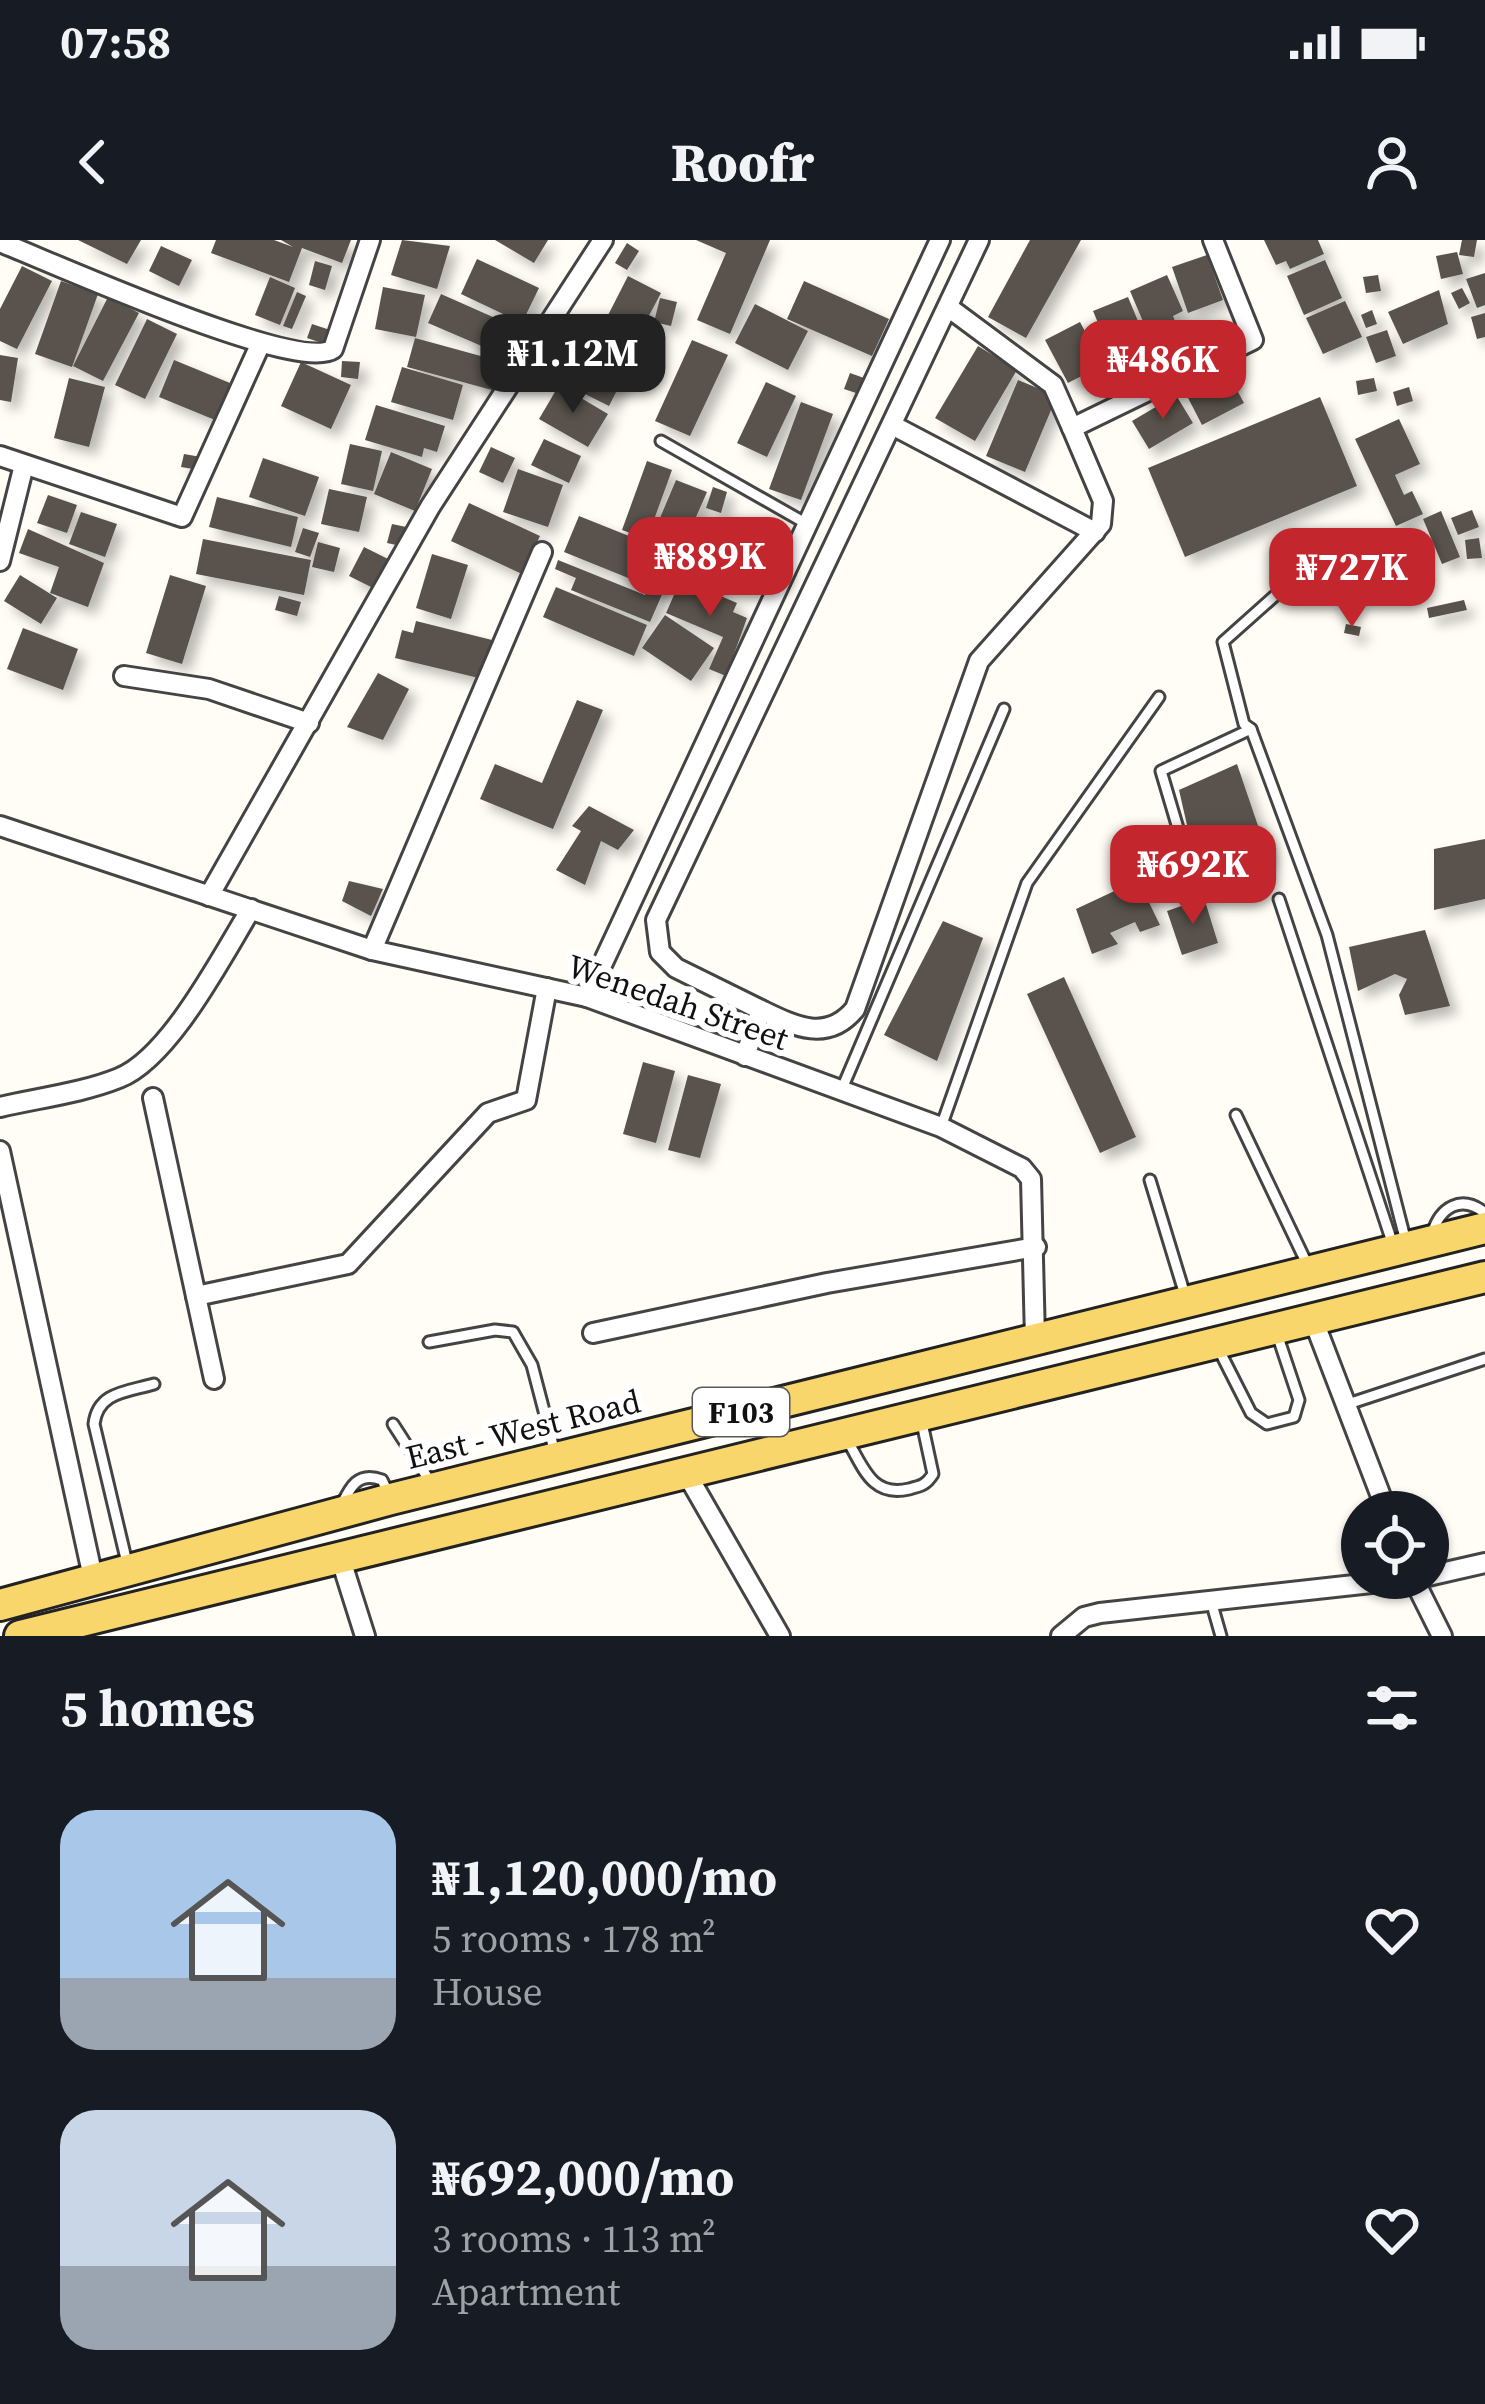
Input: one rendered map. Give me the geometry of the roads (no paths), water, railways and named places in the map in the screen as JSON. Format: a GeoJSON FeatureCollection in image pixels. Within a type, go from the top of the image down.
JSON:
{"type":"FeatureCollection","features":[{"type":"Feature","properties":{"kind":"main road","name":"East - West Road"},"geometry":{"type":"LineString","coordinates":[[0,1605],[391,1499],[1485,1228]]}},
{"type":"Feature","properties":{"kind":"main road","name":"F103"},"geometry":{"type":"LineString","coordinates":[[34,1634],[1485,1277]]}},
{"type":"Feature","properties":{"kind":"street"},"geometry":{"type":"LineString","coordinates":[[0,242],[260,345],[325,355],[333,350],[370,240]]}},
{"type":"Feature","properties":{"kind":"street"},"geometry":{"type":"LineString","coordinates":[[209,896],[430,507],[603,240]]}},
{"type":"Feature","properties":{"kind":"street"},"geometry":{"type":"LineString","coordinates":[[587,997],[940,240]]}},
{"type":"Feature","properties":{"kind":"street"},"geometry":{"type":"LineString","coordinates":[[947,307],[1053,385],[1103,501],[1095,532],[979,661],[855,1009],[843,1024],[820,1030],[761,1010],[676,968],[660,952],[656,920],[892,425],[947,307],[979,240]]}},
{"type":"Feature","properties":{"kind":"street"},"geometry":{"type":"LineString","coordinates":[[1072,428],[1250,345],[1254,335],[1213,240]]}},
{"type":"Feature","properties":{"kind":"street"},"geometry":{"type":"LineString","coordinates":[[0,456],[182,517],[260,345]]}},
{"type":"Feature","properties":{"kind":"street"},"geometry":{"type":"LineString","coordinates":[[892,425],[1095,532]]}},
{"type":"Feature","properties":{"kind":"street"},"geometry":{"type":"LineString","coordinates":[[0,561],[24,465]]}},
{"type":"Feature","properties":{"kind":"street"},"geometry":{"type":"LineString","coordinates":[[372,950],[542,552]]}},
{"type":"Feature","properties":{"kind":"street"},"geometry":{"type":"LineString","coordinates":[[124,676],[209,689],[309,723]]}},
{"type":"Feature","properties":{"kind":"street","name":"Wenedah Street"},"geometry":{"type":"LineString","coordinates":[[0,826],[372,950],[587,997],[941,1127],[1022,1168],[1031,1179],[1035,1339]]}},
{"type":"Feature","properties":{"kind":"street"},"geometry":{"type":"LineString","coordinates":[[0,1107],[119,1078],[137,1069],[202,989],[251,909]]}},
{"type":"Feature","properties":{"kind":"street"},"geometry":{"type":"LineString","coordinates":[[196,1296],[332,1270],[364,1252],[488,1113],[526,1100],[548,988]]}},
{"type":"Feature","properties":{"kind":"street"},"geometry":{"type":"LineString","coordinates":[[745,1055],[761,1010]]}},
{"type":"Feature","properties":{"kind":"street"},"geometry":{"type":"LineString","coordinates":[[153,1098],[214,1379]]}},
{"type":"Feature","properties":{"kind":"street"},"geometry":{"type":"LineString","coordinates":[[0,1151],[94,1582]]}},
{"type":"Feature","properties":{"kind":"street"},"geometry":{"type":"LineString","coordinates":[[593,1333],[827,1283],[1036,1247]]}},
{"type":"Feature","properties":{"kind":"street"},"geometry":{"type":"LineString","coordinates":[[1313,1318],[1379,1491]]}},
{"type":"Feature","properties":{"kind":"street"},"geometry":{"type":"LineString","coordinates":[[685,1471],[780,1636]]}},
{"type":"Feature","properties":{"kind":"street"},"geometry":{"type":"LineString","coordinates":[[340,1557],[364,1636]]}},
{"type":"Feature","properties":{"kind":"street"},"geometry":{"type":"LineString","coordinates":[[1449,1571],[1485,1563]]}},
{"type":"Feature","properties":{"kind":"street"},"geometry":{"type":"LineString","coordinates":[[1061,1636],[1084,1617],[1100,1613],[1341,1586]]}},
{"type":"Feature","properties":{"kind":"street"},"geometry":{"type":"LineString","coordinates":[[1425,1599],[1442,1636]]}},
{"type":"Feature","properties":{"kind":"lane"},"geometry":{"type":"LineString","coordinates":[[661,441],[807,524]]}},
{"type":"Feature","properties":{"kind":"lane"},"geometry":{"type":"LineString","coordinates":[[1297,576],[1223,642],[1244,724],[1251,729],[1327,935],[1411,1246]]}},
{"type":"Feature","properties":{"kind":"lane"},"geometry":{"type":"LineString","coordinates":[[941,1127],[1027,884],[1160,697]]}},
{"type":"Feature","properties":{"kind":"lane"},"geometry":{"type":"LineString","coordinates":[[841,1091],[1004,709]]}},
{"type":"Feature","properties":{"kind":"lane"},"geometry":{"type":"LineString","coordinates":[[1180,835],[1161,771],[1251,729]]}},
{"type":"Feature","properties":{"kind":"lane"},"geometry":{"type":"LineString","coordinates":[[1279,899],[1411,1246]]}},
{"type":"Feature","properties":{"kind":"lane"},"geometry":{"type":"LineString","coordinates":[[1236,1115],[1311,1270]]}},
{"type":"Feature","properties":{"kind":"lane"},"geometry":{"type":"LineString","coordinates":[[1150,1180],[1187,1300]]}},
{"type":"Feature","properties":{"kind":"lane"},"geometry":{"type":"LineString","coordinates":[[1411,1246],[1450,1206],[1475,1205],[1485,1213]]}},
{"type":"Feature","properties":{"kind":"lane"},"geometry":{"type":"LineString","coordinates":[[1215,1341],[1251,1413],[1267,1424],[1294,1417],[1299,1400],[1274,1327]]}},
{"type":"Feature","properties":{"kind":"lane"},"geometry":{"type":"LineString","coordinates":[[429,1342],[496,1330],[513,1332],[532,1365],[557,1458]]}},
{"type":"Feature","properties":{"kind":"lane"},"geometry":{"type":"LineString","coordinates":[[1345,1405],[1485,1359]]}},
{"type":"Feature","properties":{"kind":"lane"},"geometry":{"type":"LineString","coordinates":[[129,1572],[94,1424],[96,1407],[104,1398],[154,1384]]}},
{"type":"Feature","properties":{"kind":"lane"},"geometry":{"type":"LineString","coordinates":[[844,1433],[872,1483],[894,1492],[925,1485],[933,1474],[920,1416]]}},
{"type":"Feature","properties":{"kind":"lane"},"geometry":{"type":"LineString","coordinates":[[393,1424],[434,1489]]}},
{"type":"Feature","properties":{"kind":"lane"},"geometry":{"type":"LineString","coordinates":[[1211,1601],[1221,1636]]}}]}
